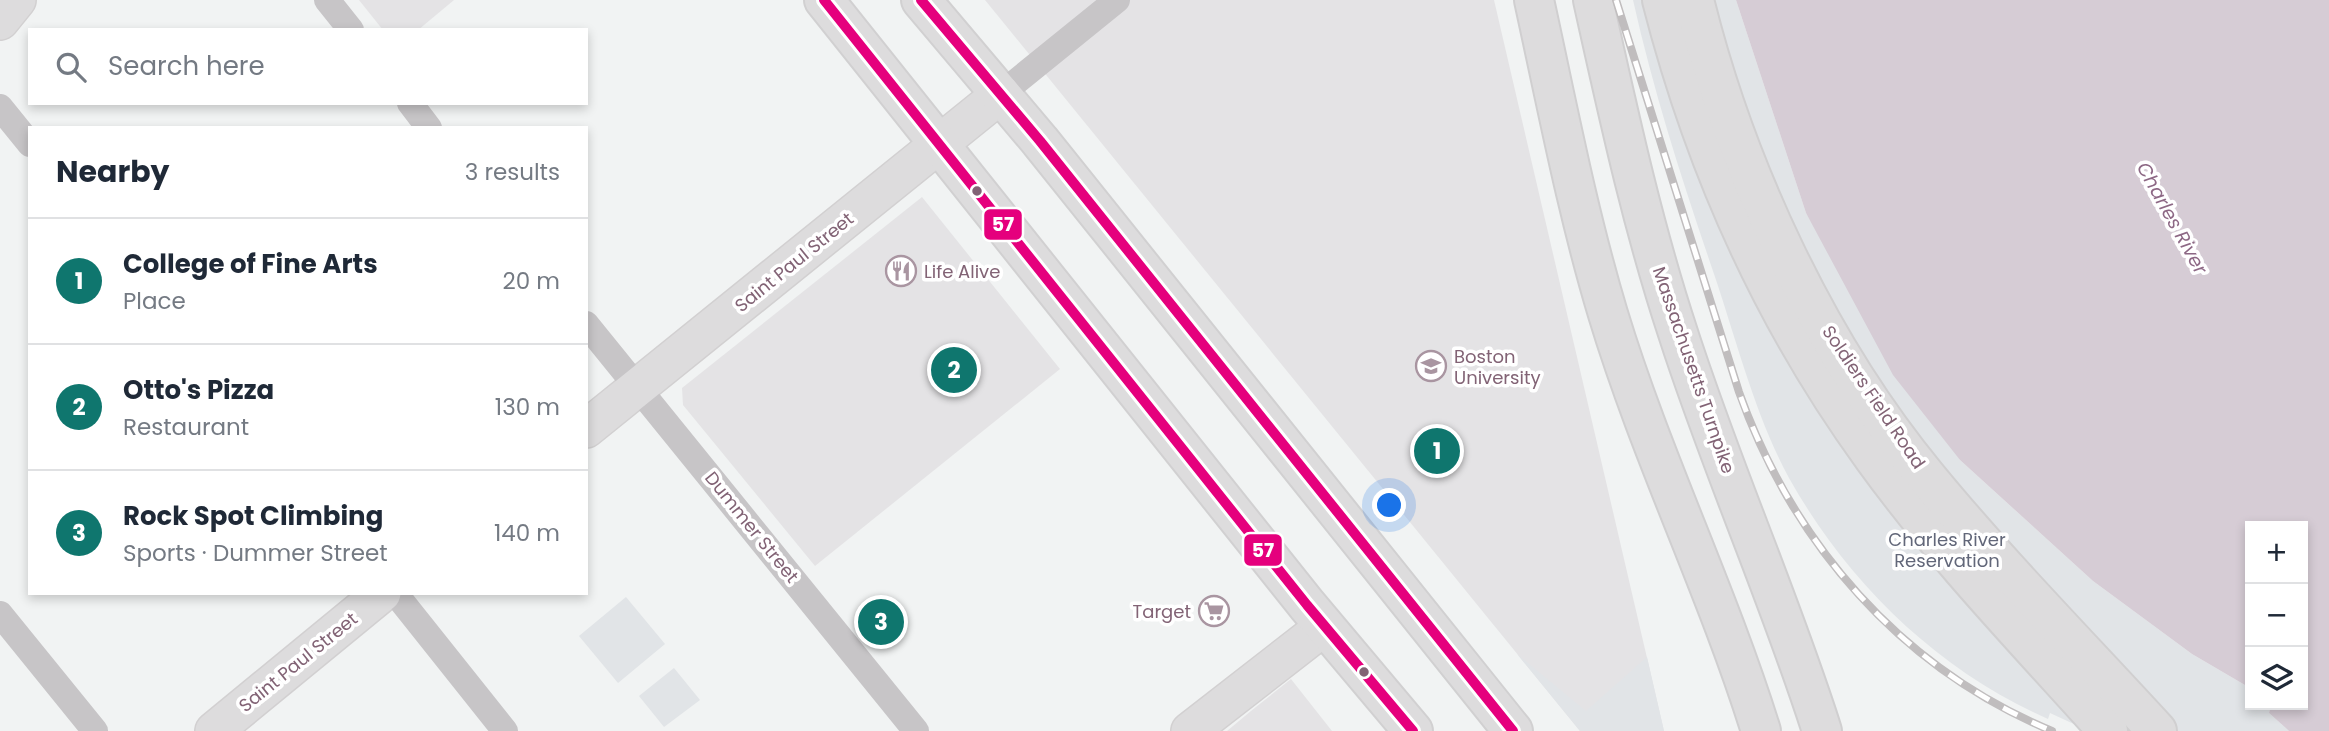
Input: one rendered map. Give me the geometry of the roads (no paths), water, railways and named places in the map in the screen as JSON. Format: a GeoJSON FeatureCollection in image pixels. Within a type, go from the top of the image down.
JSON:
{"type":"FeatureCollection","features":[{"type":"Feature","properties":{"kind":"main road"},"geometry":{"type":"LineString","coordinates":[[0,21],[17,0]]}},
{"type":"Feature","properties":{"kind":"main road"},"geometry":{"type":"LineString","coordinates":[[824,0],[1325,626],[1413,731]]}},
{"type":"Feature","properties":{"kind":"main road"},"geometry":{"type":"LineString","coordinates":[[921,0],[1001,94],[1513,731]]}},
{"type":"Feature","properties":{"kind":"main road"},"geometry":{"type":"LineString","coordinates":[[1534,0],[1574,184],[1609,316],[1672,497],[1761,731]]}},
{"type":"Feature","properties":{"kind":"main road","name":"Massachusetts Turnpike"},"geometry":{"type":"LineString","coordinates":[[1593,0],[1625,142],[1665,292],[1692,375],[1781,610],[1822,731]]}},
{"type":"Feature","properties":{"kind":"main road","name":"Soldiers Field Road"},"geometry":{"type":"LineString","coordinates":[[1662,0],[1678,60],[1723,186],[1801,345],[1873,458],[1928,529],[2108,731]]}},
{"type":"Feature","properties":{"kind":"main road","name":"Soldiers Field Road"},"geometry":{"type":"LineString","coordinates":[[1695,0],[1723,94],[1769,214],[1808,294],[1861,384],[1926,475],[2157,731]]}},
{"type":"Feature","properties":{"kind":"main road","name":"Saint Paul Street"},"geometry":{"type":"LineString","coordinates":[[588,427],[1001,94]]}},
{"type":"Feature","properties":{"kind":"main road","name":"Saint Paul Street"},"geometry":{"type":"LineString","coordinates":[[214,731],[380,595]]}},
{"type":"Feature","properties":{"kind":"main road"},"geometry":{"type":"LineString","coordinates":[[1189,731],[1325,626]]}},
{"type":"Feature","properties":{"kind":"street"},"geometry":{"type":"LineString","coordinates":[[327,0],[349,28]]}},
{"type":"Feature","properties":{"kind":"street"},"geometry":{"type":"LineString","coordinates":[[1001,94],[1117,0]]}},
{"type":"Feature","properties":{"kind":"street"},"geometry":{"type":"LineString","coordinates":[[412,105],[427,126]]}},
{"type":"Feature","properties":{"kind":"street"},"geometry":{"type":"LineString","coordinates":[[0,107],[28,142]]}},
{"type":"Feature","properties":{"kind":"street","name":"Dummer Street"},"geometry":{"type":"LineString","coordinates":[[588,327],[916,731]]}},
{"type":"Feature","properties":{"kind":"street"},"geometry":{"type":"LineString","coordinates":[[397,595],[505,731]]}},
{"type":"Feature","properties":{"kind":"street"},"geometry":{"type":"LineString","coordinates":[[0,614],[95,731]]}},
{"type":"Feature","properties":{"kind":"water","name":"Charles River"},"geometry":{"type":"Polygon","coordinates":[[[1736,0],[2329,0],[2329,731],[2289,731],[2269,713],[2270,710],[2308,710],[2308,521],[2245,521],[2245,685],[2192,654],[2093,581],[1960,460],[1893,375],[1806,213],[1736,0]]]}},
{"type":"Feature","properties":{"kind":"railway"},"geometry":{"type":"LineString","coordinates":[[1616,0],[1739,392],[1762,448],[1789,500],[1822,549],[1859,595],[1901,636],[1947,673],[1997,705],[2052,731]]}},
{"type":"Feature","properties":{"kind":"place","name":"Life Alive"},"geometry":{"type":"Point","coordinates":[901,271]}},
{"type":"Feature","properties":{"kind":"place","name":"Boston University"},"geometry":{"type":"Point","coordinates":[1431,366]}},
{"type":"Feature","properties":{"kind":"place","name":"Otto's Pizza"},"geometry":{"type":"Point","coordinates":[954,370]}},
{"type":"Feature","properties":{"kind":"place","name":"College of Fine Arts"},"geometry":{"type":"Point","coordinates":[1437,451]}},
{"type":"Feature","properties":{"kind":"place","name":"Target"},"geometry":{"type":"Point","coordinates":[1214,611]}},
{"type":"Feature","properties":{"kind":"place","name":"Rock Spot Climbing"},"geometry":{"type":"Point","coordinates":[881,622]}},
{"type":"Feature","properties":{"kind":"park label","name":"Charles River Reservation"},"geometry":{"type":"Point","coordinates":[1947,549]}}]}
